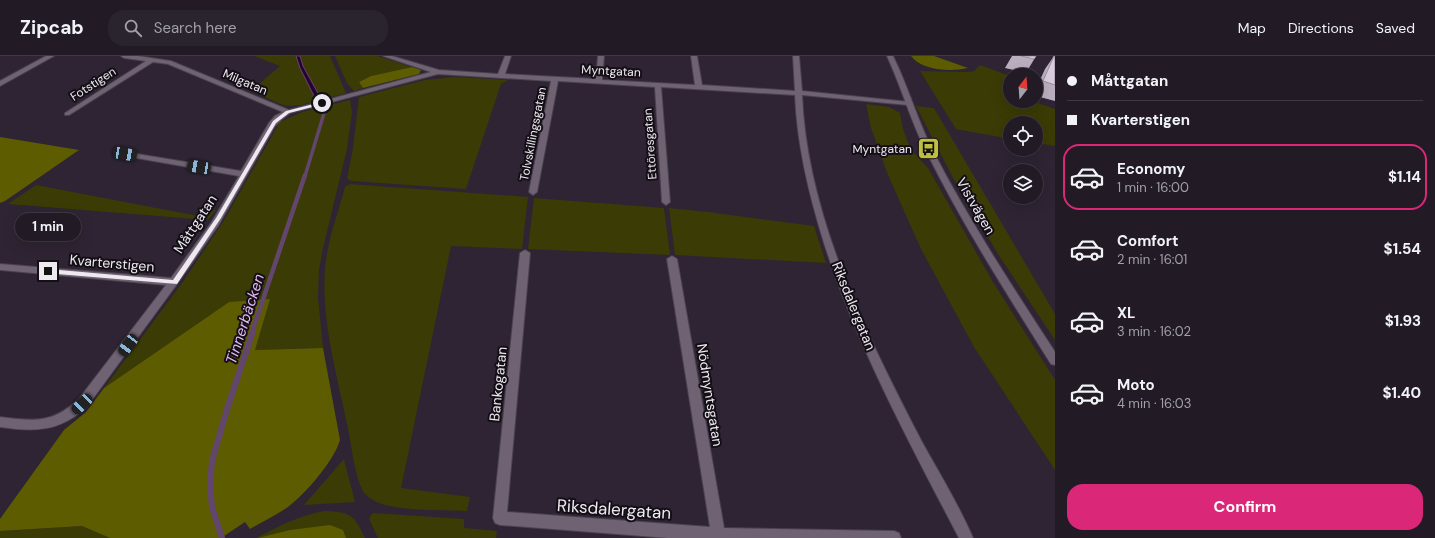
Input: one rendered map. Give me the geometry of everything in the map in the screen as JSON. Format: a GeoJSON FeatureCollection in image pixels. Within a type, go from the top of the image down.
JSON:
{"type":"FeatureCollection","features":[{"type":"Feature","properties":{"kind":"street"},"geometry":{"type":"LineString","coordinates":[[0,84],[51,56]]}},
{"type":"Feature","properties":{"kind":"street","name":"Milgatan"},"geometry":{"type":"LineString","coordinates":[[124,56],[169,62],[288,112]]}},
{"type":"Feature","properties":{"kind":"street","name":"Myntgatan"},"geometry":{"type":"LineString","coordinates":[[386,56],[438,72],[799,93],[908,102]]}},
{"type":"Feature","properties":{"kind":"street"},"geometry":{"type":"LineString","coordinates":[[409,63],[414,56]]}},
{"type":"Feature","properties":{"kind":"street"},"geometry":{"type":"LineString","coordinates":[[501,76],[508,56]]}},
{"type":"Feature","properties":{"kind":"street"},"geometry":{"type":"LineString","coordinates":[[599,81],[601,56]]}},
{"type":"Feature","properties":{"kind":"street"},"geometry":{"type":"LineString","coordinates":[[694,56],[699,87]]}},
{"type":"Feature","properties":{"kind":"street","name":"Riksdalergatan"},"geometry":{"type":"LineString","coordinates":[[796,56],[800,122],[808,171],[823,226],[858,320],[881,370],[966,538]]}},
{"type":"Feature","properties":{"kind":"street","name":"Vistvägen"},"geometry":{"type":"LineString","coordinates":[[890,56],[928,149],[960,207],[1055,361]]}},
{"type":"Feature","properties":{"kind":"street","name":"Fotstigen"},"geometry":{"type":"LineString","coordinates":[[67,114],[152,60]]}},
{"type":"Feature","properties":{"kind":"street","name":"Måttgatan"},"geometry":{"type":"LineString","coordinates":[[0,422],[31,426],[46,425],[65,418],[74,412],[90,396],[174,282],[218,218],[272,125],[278,118],[288,112],[438,72]]}},
{"type":"Feature","properties":{"kind":"street","name":"Tolvskillingsgatan"},"geometry":{"type":"LineString","coordinates":[[533,192],[555,79]]}},
{"type":"Feature","properties":{"kind":"street","name":"Ettöresgatan"},"geometry":{"type":"LineString","coordinates":[[658,85],[666,202]]}},
{"type":"Feature","properties":{"kind":"street"},"geometry":{"type":"LineString","coordinates":[[125,154],[243,174]]}},
{"type":"Feature","properties":{"kind":"street","name":"Bankogatan"},"geometry":{"type":"LineString","coordinates":[[500,518],[525,253]]}},
{"type":"Feature","properties":{"kind":"street","name":"Nödmyntsgatan"},"geometry":{"type":"LineString","coordinates":[[672,259],[718,535]]}},
{"type":"Feature","properties":{"kind":"street","name":"Kvarterstigen"},"geometry":{"type":"LineString","coordinates":[[0,267],[174,282]]}},
{"type":"Feature","properties":{"kind":"street","name":"Riksdalergatan"},"geometry":{"type":"LineString","coordinates":[[500,518],[718,535],[894,538]]}},
{"type":"Feature","properties":{"kind":"shaded area"},"geometry":{"type":"Polygon","coordinates":[[[254,56],[330,56],[346,93],[301,105],[283,105],[251,91],[280,66],[254,56]]]}},
{"type":"Feature","properties":{"kind":"shaded area"},"geometry":{"type":"Polygon","coordinates":[[[296,56],[300,56],[303,66],[320,97],[315,98],[300,68],[296,56]]]}},
{"type":"Feature","properties":{"kind":"shaded area"},"geometry":{"type":"Polygon","coordinates":[[[335,56],[377,56],[412,67],[371,76],[359,82],[363,88],[354,91],[347,83],[335,56]]]}},
{"type":"Feature","properties":{"kind":"shaded area"},"geometry":{"type":"Polygon","coordinates":[[[911,56],[934,56],[968,68],[954,70],[938,69],[922,65],[911,56]]]}},
{"type":"Feature","properties":{"kind":"shaded area"},"geometry":{"type":"Polygon","coordinates":[[[980,65],[1003,73],[1003,108],[1043,108],[1043,105],[1055,109],[1055,146],[1043,144],[1043,116],[1003,116],[1003,138],[956,129],[920,71],[974,71],[980,65]]]}},
{"type":"Feature","properties":{"kind":"shaded area"},"geometry":{"type":"Polygon","coordinates":[[[412,67],[421,70],[419,74],[363,88],[359,82],[371,76],[412,67]]]}},
{"type":"Feature","properties":{"kind":"shaded area"},"geometry":{"type":"Polygon","coordinates":[[[454,77],[508,80],[501,84],[466,189],[352,181],[347,179],[353,148],[359,97],[425,80],[454,77]]]}},
{"type":"Feature","properties":{"kind":"shaded area"},"geometry":{"type":"Polygon","coordinates":[[[350,100],[352,112],[347,149],[319,270],[318,297],[323,348],[255,350],[229,302],[104,388],[182,283],[223,222],[280,122],[302,112],[350,100]]]}},
{"type":"Feature","properties":{"kind":"shaded area"},"geometry":{"type":"Polygon","coordinates":[[[866,104],[889,107],[900,113],[903,129],[911,150],[928,168],[993,282],[1055,380],[1055,470],[974,347],[921,249],[888,175],[871,128],[866,104]]]}},
{"type":"Feature","properties":{"kind":"shaded area"},"geometry":{"type":"Polygon","coordinates":[[[916,106],[934,108],[1055,314],[1055,340],[998,254],[952,176],[916,106]]]}},
{"type":"Feature","properties":{"kind":"shaded area"},"geometry":{"type":"Polygon","coordinates":[[[0,137],[79,150],[0,203],[0,137]]]}},
{"type":"Feature","properties":{"kind":"shaded area"},"geometry":{"type":"Polygon","coordinates":[[[350,184],[528,197],[522,249],[451,246],[401,488],[470,497],[467,511],[416,509],[389,506],[378,503],[369,497],[363,491],[359,482],[331,347],[325,307],[324,288],[326,259],[330,238],[345,187],[350,184]]]}},
{"type":"Feature","properties":{"kind":"shaded area"},"geometry":{"type":"Polygon","coordinates":[[[36,185],[198,216],[217,209],[208,220],[8,204],[36,185]]]}},
{"type":"Feature","properties":{"kind":"shaded area"},"geometry":{"type":"Polygon","coordinates":[[[534,198],[664,208],[670,255],[528,249],[534,198]]]}},
{"type":"Feature","properties":{"kind":"shaded area"},"geometry":{"type":"Polygon","coordinates":[[[669,208],[814,226],[826,263],[675,255],[669,208]]]}},
{"type":"Feature","properties":{"kind":"shaded area"},"geometry":{"type":"Polygon","coordinates":[[[270,299],[255,350],[323,348],[340,440],[332,458],[310,486],[295,501],[288,507],[250,529],[245,522],[221,538],[110,538],[82,526],[0,531],[0,519],[64,430],[86,412],[104,388],[229,302],[270,299]]]}},
{"type":"Feature","properties":{"kind":"shaded area"},"geometry":{"type":"Polygon","coordinates":[[[344,459],[355,502],[304,505],[344,459]]]}},
{"type":"Feature","properties":{"kind":"shaded area"},"geometry":{"type":"Polygon","coordinates":[[[325,511],[341,512],[351,516],[358,524],[365,538],[346,538],[343,530],[256,538],[298,518],[325,511]]]}},
{"type":"Feature","properties":{"kind":"shaded area"},"geometry":{"type":"Polygon","coordinates":[[[373,513],[464,519],[464,528],[497,531],[496,538],[378,538],[369,519],[373,513]]]}},
{"type":"Feature","properties":{"kind":"shaded area"},"geometry":{"type":"Polygon","coordinates":[[[330,525],[343,530],[346,538],[258,538],[290,530],[330,525]]]}},
{"type":"Feature","properties":{"kind":"shaded area"},"geometry":{"type":"Polygon","coordinates":[[[82,526],[110,538],[0,538],[0,531],[82,526]]]}},
{"type":"Feature","properties":{"kind":"building"},"geometry":{"type":"Polygon","coordinates":[[[1021,56],[1036,56],[1034,59],[1021,56]]]}},
{"type":"Feature","properties":{"kind":"building"},"geometry":{"type":"Polygon","coordinates":[[[1054,56],[1055,56],[1055,85],[1043,81],[1054,56]]]}},
{"type":"Feature","properties":{"kind":"waterway","name":"Tinnerbäcken"},"geometry":{"type":"LineString","coordinates":[[305,176],[325,110]]}},
{"type":"Feature","properties":{"kind":"waterway","name":"Tinnerbäcken"},"geometry":{"type":"LineString","coordinates":[[252,332],[305,175]]}},
{"type":"Feature","properties":{"kind":"waterway","name":"Tinnerbäcken"},"geometry":{"type":"LineString","coordinates":[[222,538],[212,507],[210,485],[212,461],[227,409],[253,331]]}},
{"type":"Feature","properties":{"kind":"place","name":"Myntgatan"},"geometry":{"type":"Point","coordinates":[928,149]}},
{"type":"Feature","properties":{"kind":"route"},"geometry":{"type":"LineString","coordinates":[[48,271],[174,282],[218,218],[274,122],[281,115],[288,112],[322,103]]}}]}
